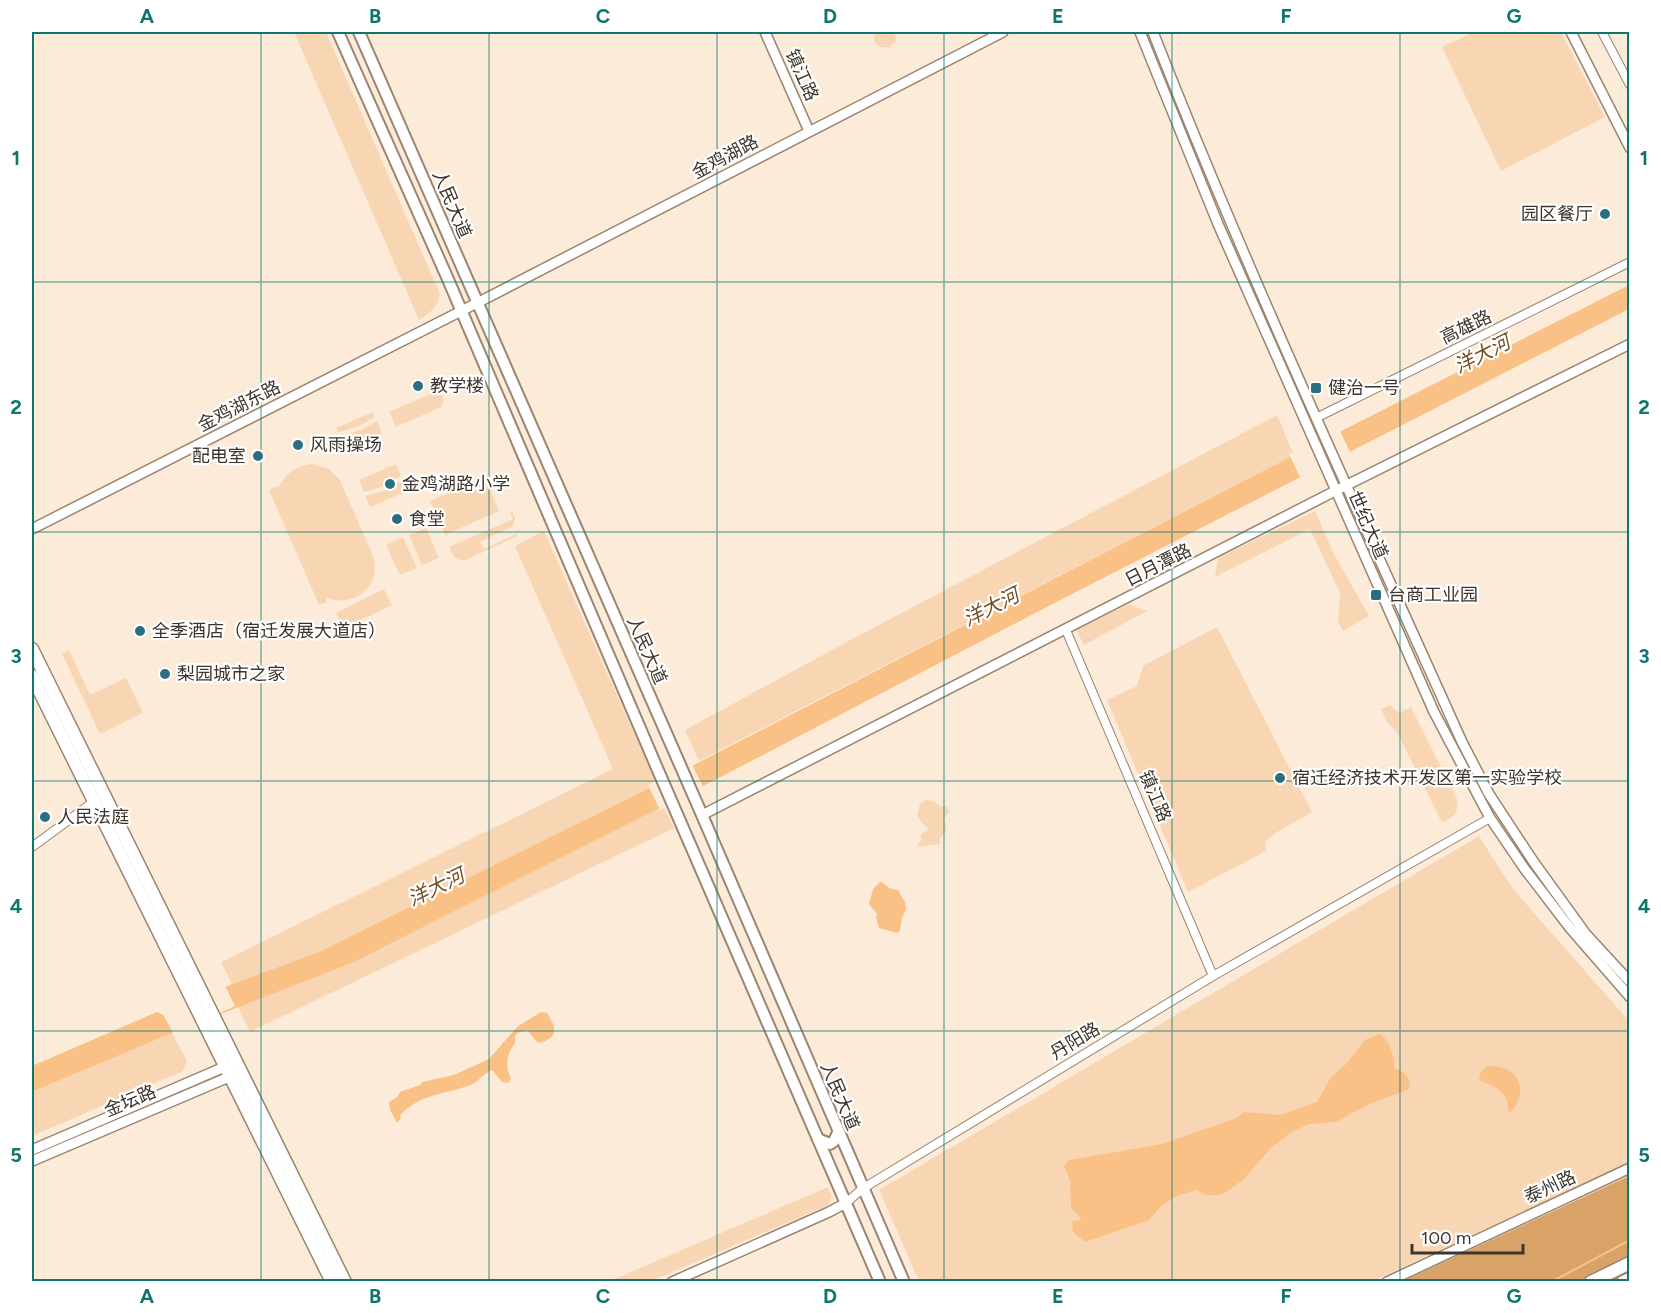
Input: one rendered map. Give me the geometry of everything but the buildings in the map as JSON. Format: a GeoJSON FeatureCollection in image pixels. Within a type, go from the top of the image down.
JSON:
{"type":"FeatureCollection","features":[{"type":"Feature","properties":{"kind":"main road","name":"人民大道"},"geometry":{"type":"LineString","coordinates":[[338,32],[437,254],[880,1281]]}},
{"type":"Feature","properties":{"kind":"main road","name":"人民大道"},"geometry":{"type":"LineString","coordinates":[[359,32],[904,1281]]}},
{"type":"Feature","properties":{"kind":"main road"},"geometry":{"type":"LineString","coordinates":[[437,254],[444,256],[452,247]]}},
{"type":"Feature","properties":{"kind":"main road"},"geometry":{"type":"LineString","coordinates":[[483,361],[487,351],[498,353]]}},
{"type":"Feature","properties":{"kind":"main road"},"geometry":{"type":"LineString","coordinates":[[32,649],[149,910],[345,1281]]}},
{"type":"Feature","properties":{"kind":"main road"},"geometry":{"type":"LineString","coordinates":[[32,676],[99,798]]}},
{"type":"Feature","properties":{"kind":"main road"},"geometry":{"type":"LineString","coordinates":[[233,1069],[332,1281]]}},
{"type":"Feature","properties":{"kind":"main road"},"geometry":{"type":"LineString","coordinates":[[818,1139],[830,1144],[838,1133]]}},
{"type":"Feature","properties":{"kind":"main road"},"geometry":{"type":"LineString","coordinates":[[1591,1281],[1629,1263]]}},
{"type":"Feature","properties":{"kind":"main road"},"geometry":{"type":"LineString","coordinates":[[1623,1281],[1629,1279]]}},
{"type":"Feature","properties":{"kind":"street","name":"镇江路"},"geometry":{"type":"LineString","coordinates":[[765,32],[809,131]]}},
{"type":"Feature","properties":{"kind":"street","name":"金鸡湖路"},"geometry":{"type":"LineString","coordinates":[[461,311],[1003,32]]}},
{"type":"Feature","properties":{"kind":"street","name":"世纪大道"},"geometry":{"type":"LineString","coordinates":[[1140,32],[1218,224],[1434,711],[1490,818],[1524,868],[1570,928],[1629,997]]}},
{"type":"Feature","properties":{"kind":"street","name":"世纪大道"},"geometry":{"type":"LineString","coordinates":[[1153,32],[1200,150],[1316,418],[1462,742],[1489,794],[1533,861],[1586,933],[1629,982]]}},
{"type":"Feature","properties":{"kind":"street"},"geometry":{"type":"LineString","coordinates":[[1570,32],[1629,148]]}},
{"type":"Feature","properties":{"kind":"street"},"geometry":{"type":"LineString","coordinates":[[1602,32],[1629,82]]}},
{"type":"Feature","properties":{"kind":"street","name":"高雄路"},"geometry":{"type":"LineString","coordinates":[[1316,418],[1629,262]]}},
{"type":"Feature","properties":{"kind":"street","name":"金鸡湖东路"},"geometry":{"type":"LineString","coordinates":[[32,529],[461,311]]}},
{"type":"Feature","properties":{"kind":"street","name":"日月潭路"},"geometry":{"type":"LineString","coordinates":[[702,816],[1335,491],[1629,344]]}},
{"type":"Feature","properties":{"kind":"street","name":"镇江路"},"geometry":{"type":"LineString","coordinates":[[1066,630],[1213,976]]}},
{"type":"Feature","properties":{"kind":"street"},"geometry":{"type":"LineString","coordinates":[[32,847],[99,798]]}},
{"type":"Feature","properties":{"kind":"street","name":"丹阳路"},"geometry":{"type":"LineString","coordinates":[[672,1281],[846,1203],[862,1189],[1213,976],[1490,818]]}},
{"type":"Feature","properties":{"kind":"street","name":"金坛路"},"geometry":{"type":"LineString","coordinates":[[32,1150],[233,1069]]}},
{"type":"Feature","properties":{"kind":"street","name":"金坛路"},"geometry":{"type":"LineString","coordinates":[[32,1161],[233,1069]]}},
{"type":"Feature","properties":{"kind":"street","name":"泰州路"},"geometry":{"type":"LineString","coordinates":[[1387,1281],[1629,1168]]}},
{"type":"Feature","properties":{"kind":"shaded area"},"geometry":{"type":"Polygon","coordinates":[[[294,32],[326,32],[440,294],[433,309],[419,320],[294,32]]]}},
{"type":"Feature","properties":{"kind":"shaded area"},"geometry":{"type":"Polygon","coordinates":[[[875,32],[895,32],[896,41],[890,47],[879,47],[874,41],[875,32]]]}},
{"type":"Feature","properties":{"kind":"shaded area"},"geometry":{"type":"Polygon","coordinates":[[[1474,32],[1561,32],[1605,117],[1501,171],[1442,47],[1474,32]]]}},
{"type":"Feature","properties":{"kind":"shaded area"},"geometry":{"type":"Polygon","coordinates":[[[1629,285],[1629,309],[1068,596],[713,781],[352,963],[172,1033],[32,1092],[32,1066],[157,1012],[165,1016],[232,984],[319,952],[649,788],[1629,285]]]}},
{"type":"Feature","properties":{"kind":"shaded area"},"geometry":{"type":"Polygon","coordinates":[[[435,392],[441,394],[444,400],[441,407],[396,427],[389,412],[435,392]]]}},
{"type":"Feature","properties":{"kind":"shaded area"},"geometry":{"type":"Polygon","coordinates":[[[373,412],[375,417],[357,427],[338,432],[336,428],[373,412]]]}},
{"type":"Feature","properties":{"kind":"shaded area"},"geometry":{"type":"Polygon","coordinates":[[[1277,415],[1294,455],[699,761],[685,730],[854,638],[1277,415]]]}},
{"type":"Feature","properties":{"kind":"shaded area"},"geometry":{"type":"Polygon","coordinates":[[[377,421],[382,433],[345,449],[340,437],[361,430],[377,421]]]}},
{"type":"Feature","properties":{"kind":"shaded area"},"geometry":{"type":"Polygon","coordinates":[[[313,464],[329,469],[340,480],[373,556],[375,567],[374,577],[363,592],[346,600],[326,598],[327,602],[319,605],[269,490],[277,486],[278,488],[284,478],[297,468],[313,464]]]}},
{"type":"Feature","properties":{"kind":"shaded area"},"geometry":{"type":"Polygon","coordinates":[[[396,464],[401,476],[382,487],[364,492],[359,480],[396,464]]]}},
{"type":"Feature","properties":{"kind":"shaded area"},"geometry":{"type":"Polygon","coordinates":[[[485,477],[499,511],[445,535],[430,501],[485,477]]]}},
{"type":"Feature","properties":{"kind":"shaded area"},"geometry":{"type":"Polygon","coordinates":[[[403,480],[408,491],[370,507],[365,496],[384,491],[403,480]]]}},
{"type":"Feature","properties":{"kind":"shaded area"},"geometry":{"type":"Polygon","coordinates":[[[512,511],[515,519],[513,526],[480,542],[484,549],[516,534],[517,536],[466,560],[457,559],[453,555],[449,547],[513,519],[510,512],[512,511]]]}},
{"type":"Feature","properties":{"kind":"shaded area"},"geometry":{"type":"Polygon","coordinates":[[[1315,511],[1335,556],[1369,616],[1343,631],[1338,622],[1340,593],[1310,529],[1215,577],[1218,558],[1315,511]]]}},
{"type":"Feature","properties":{"kind":"shaded area"},"geometry":{"type":"Polygon","coordinates":[[[426,528],[439,558],[422,565],[409,535],[426,528]]]}},
{"type":"Feature","properties":{"kind":"shaded area"},"geometry":{"type":"Polygon","coordinates":[[[544,531],[656,783],[319,952],[232,984],[221,962],[613,769],[515,546],[544,531]]]}},
{"type":"Feature","properties":{"kind":"shaded area"},"geometry":{"type":"Polygon","coordinates":[[[403,537],[417,568],[400,575],[386,545],[403,537]]]}},
{"type":"Feature","properties":{"kind":"shaded area"},"geometry":{"type":"Polygon","coordinates":[[[384,589],[392,605],[344,628],[336,613],[384,589]]]}},
{"type":"Feature","properties":{"kind":"shaded area"},"geometry":{"type":"Polygon","coordinates":[[[1129,604],[1147,611],[1084,645],[1076,630],[1129,604]]]}},
{"type":"Feature","properties":{"kind":"shaded area"},"geometry":{"type":"Polygon","coordinates":[[[1217,627],[1312,812],[1274,834],[1265,842],[1266,851],[1188,892],[1107,700],[1137,686],[1143,666],[1217,627]]]}},
{"type":"Feature","properties":{"kind":"shaded area"},"geometry":{"type":"Polygon","coordinates":[[[69,650],[90,695],[126,678],[143,713],[100,734],[62,654],[69,650]]]}},
{"type":"Feature","properties":{"kind":"shaded area"},"geometry":{"type":"Polygon","coordinates":[[[1390,705],[1399,713],[1411,707],[1457,799],[1455,814],[1442,823],[1397,732],[1387,722],[1381,709],[1390,705]]]}},
{"type":"Feature","properties":{"kind":"shaded area"},"geometry":{"type":"Polygon","coordinates":[[[926,800],[934,801],[940,807],[946,805],[949,811],[944,820],[947,830],[940,838],[940,844],[917,847],[921,834],[929,829],[917,815],[920,804],[926,800]]]}},
{"type":"Feature","properties":{"kind":"shaded area"},"geometry":{"type":"Polygon","coordinates":[[[663,805],[674,828],[250,1032],[238,1007],[352,963],[663,805]]]}},
{"type":"Feature","properties":{"kind":"shaded area"},"geometry":{"type":"Polygon","coordinates":[[[1479,836],[1513,889],[1629,1021],[1629,1163],[1373,1281],[919,1281],[879,1190],[1479,836]]]}},
{"type":"Feature","properties":{"kind":"shaded area"},"geometry":{"type":"Polygon","coordinates":[[[880,882],[889,888],[898,890],[905,902],[906,909],[897,933],[879,928],[877,914],[869,904],[873,889],[880,882]]]}},
{"type":"Feature","properties":{"kind":"shaded area"},"geometry":{"type":"Polygon","coordinates":[[[541,1012],[547,1013],[550,1018],[554,1028],[553,1035],[538,1043],[527,1030],[517,1033],[507,1060],[511,1078],[508,1083],[502,1082],[492,1070],[473,1084],[417,1102],[400,1115],[401,1118],[397,1123],[390,1110],[389,1102],[400,1092],[420,1085],[422,1082],[454,1075],[489,1059],[518,1026],[541,1012]]]}},
{"type":"Feature","properties":{"kind":"shaded area"},"geometry":{"type":"Polygon","coordinates":[[[172,1033],[187,1061],[183,1071],[32,1136],[32,1092],[172,1033]]]}},
{"type":"Feature","properties":{"kind":"shaded area"},"geometry":{"type":"Polygon","coordinates":[[[1379,1034],[1386,1039],[1391,1048],[1394,1068],[1408,1078],[1409,1089],[1367,1105],[1336,1122],[1309,1124],[1290,1133],[1271,1148],[1243,1180],[1219,1195],[1207,1195],[1196,1190],[1177,1196],[1161,1206],[1149,1220],[1085,1242],[1073,1232],[1072,1221],[1080,1220],[1081,1217],[1071,1209],[1070,1180],[1064,1166],[1069,1160],[1162,1144],[1237,1118],[1244,1112],[1280,1115],[1317,1102],[1331,1077],[1346,1064],[1365,1040],[1379,1034]]]}},
{"type":"Feature","properties":{"kind":"shaded area"},"geometry":{"type":"Polygon","coordinates":[[[1489,1066],[1507,1070],[1518,1081],[1520,1096],[1510,1112],[1508,1112],[1507,1100],[1501,1091],[1479,1080],[1482,1071],[1489,1066]]]}},
{"type":"Feature","properties":{"kind":"shaded area"},"geometry":{"type":"Polygon","coordinates":[[[1629,1176],[1629,1277],[1620,1281],[1401,1282],[1629,1176]]]}},
{"type":"Feature","properties":{"kind":"shaded area"},"geometry":{"type":"Polygon","coordinates":[[[828,1187],[832,1197],[828,1205],[649,1281],[610,1281],[828,1187]]]}},
{"type":"Feature","properties":{"kind":"pier"},"geometry":{"type":"Polygon","coordinates":[[[1339,429],[1351,454],[1300,477],[1289,454],[1339,429]]]}},
{"type":"Feature","properties":{"kind":"pier"},"geometry":{"type":"Polygon","coordinates":[[[691,762],[704,789],[660,810],[648,785],[691,762]]]}},
{"type":"Feature","properties":{"kind":"pier"},"geometry":{"type":"Polygon","coordinates":[[[225,986],[235,1006],[174,1035],[164,1016],[225,986]]]}},
{"type":"Feature","properties":{"kind":"waterway"},"geometry":{"type":"LineString","coordinates":[[1551,1282],[1630,1240]]}},
{"type":"Feature","properties":{"kind":"place","name":"园区餐厅"},"geometry":{"type":"Point","coordinates":[1605,214]}},
{"type":"Feature","properties":{"kind":"place","name":"教学楼"},"geometry":{"type":"Point","coordinates":[418,386]}},
{"type":"Feature","properties":{"kind":"place","name":"健治一号"},"geometry":{"type":"Point","coordinates":[1316,388]}},
{"type":"Feature","properties":{"kind":"place","name":"风雨操场"},"geometry":{"type":"Point","coordinates":[298,445]}},
{"type":"Feature","properties":{"kind":"place","name":"配电室"},"geometry":{"type":"Point","coordinates":[258,456]}},
{"type":"Feature","properties":{"kind":"place","name":"金鸡湖路小学"},"geometry":{"type":"Point","coordinates":[390,484]}},
{"type":"Feature","properties":{"kind":"place","name":"食堂"},"geometry":{"type":"Point","coordinates":[397,519]}},
{"type":"Feature","properties":{"kind":"place","name":"台商工业园"},"geometry":{"type":"Point","coordinates":[1376,595]}},
{"type":"Feature","properties":{"kind":"place","name":"全季酒店（宿迁发展大道店）"},"geometry":{"type":"Point","coordinates":[140,631]}},
{"type":"Feature","properties":{"kind":"place","name":"梨园城市之家"},"geometry":{"type":"Point","coordinates":[165,674]}},
{"type":"Feature","properties":{"kind":"place","name":"宿迁经济技术开发区第一实验学校"},"geometry":{"type":"Point","coordinates":[1280,778]}},
{"type":"Feature","properties":{"kind":"place","name":"人民法庭"},"geometry":{"type":"Point","coordinates":[45,817]}},
{"type":"Feature","properties":{"kind":"water label","name":"洋大河"},"geometry":{"type":"Point","coordinates":[1482,354]}},
{"type":"Feature","properties":{"kind":"water label","name":"洋大河"},"geometry":{"type":"Point","coordinates":[991,607]}},
{"type":"Feature","properties":{"kind":"water label","name":"洋大河"},"geometry":{"type":"Point","coordinates":[436,887]}}]}
